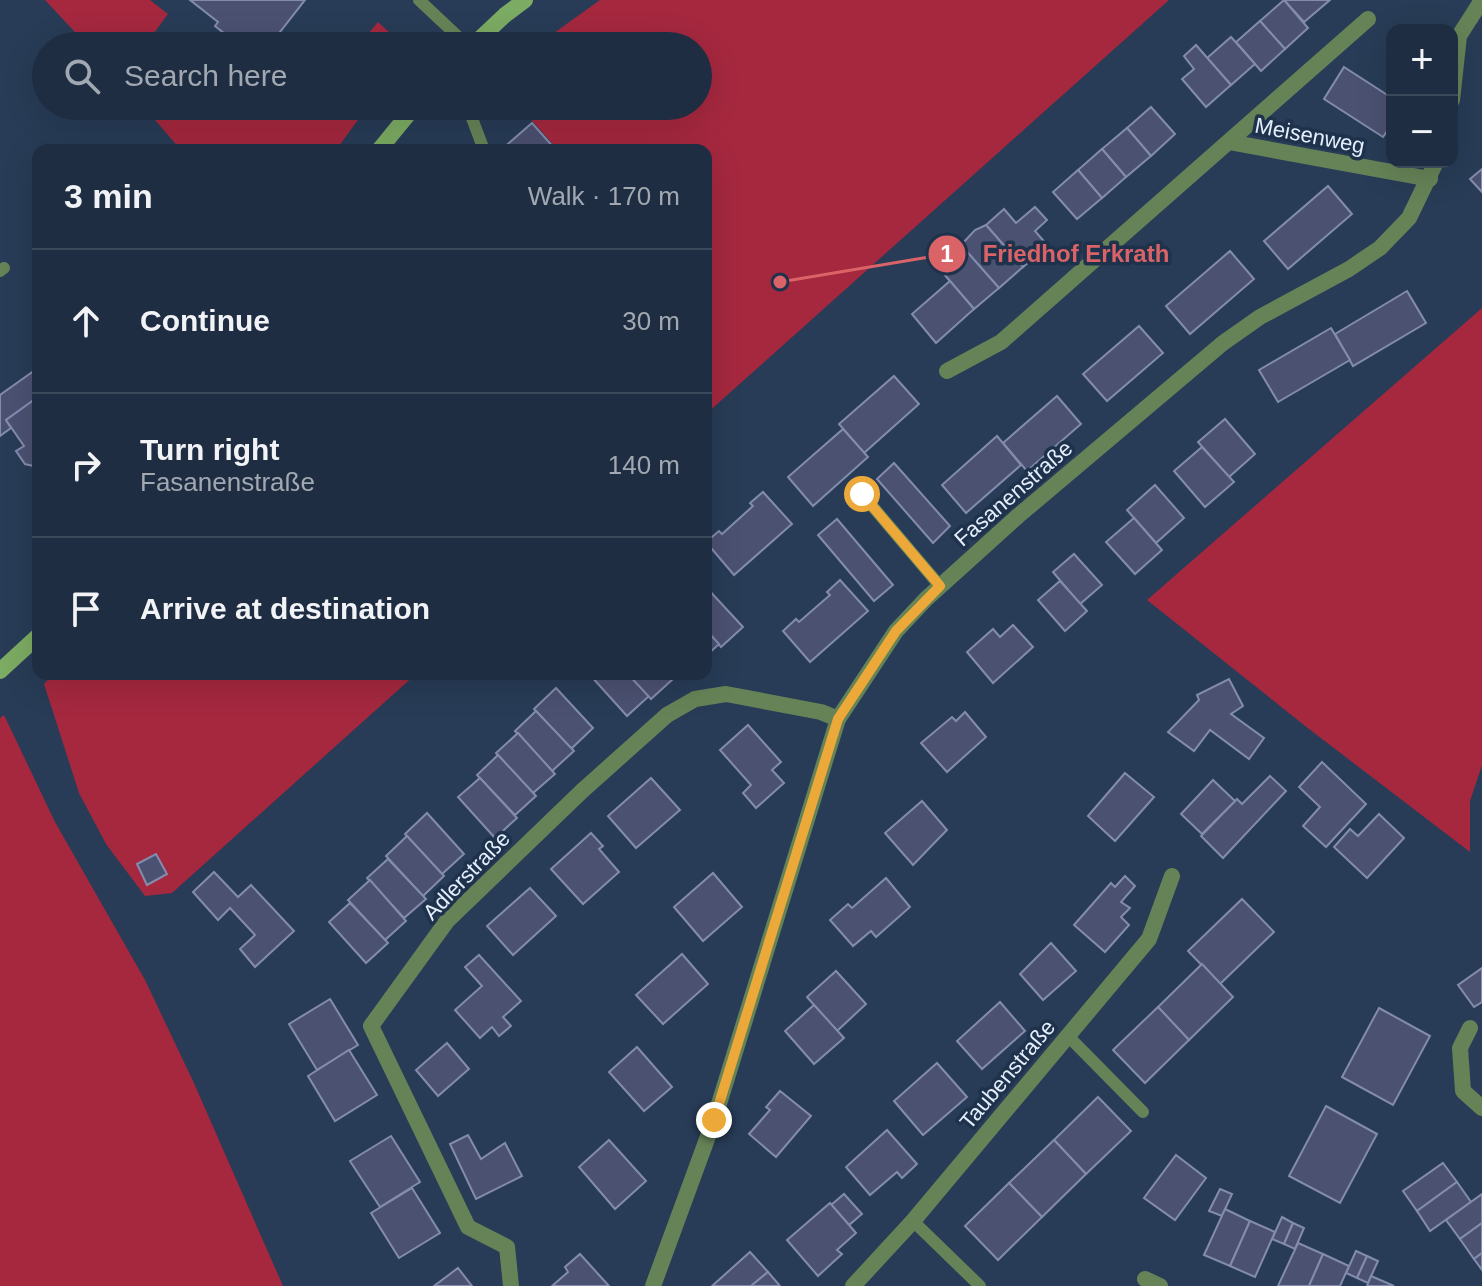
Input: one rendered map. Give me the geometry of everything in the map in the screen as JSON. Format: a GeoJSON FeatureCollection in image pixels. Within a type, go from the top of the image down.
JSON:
{"type":"FeatureCollection","features":[{"type":"Feature","properties":{"kind":"main road"},"geometry":{"type":"LineString","coordinates":[[486,32],[525,0]]}},
{"type":"Feature","properties":{"kind":"main road"},"geometry":{"type":"LineString","coordinates":[[384,144],[404,120]]}},
{"type":"Feature","properties":{"kind":"main road"},"geometry":{"type":"LineString","coordinates":[[0,671],[32,642]]}},
{"type":"Feature","properties":{"kind":"street"},"geometry":{"type":"LineString","coordinates":[[1452,96],[1459,36],[1482,0]]}},
{"type":"Feature","properties":{"kind":"street","name":"Meisenweg"},"geometry":{"type":"LineString","coordinates":[[947,371],[1001,342],[1368,19]]}},
{"type":"Feature","properties":{"kind":"street","name":"Meisenweg"},"geometry":{"type":"LineString","coordinates":[[1229,142],[1430,179]]}},
{"type":"Feature","properties":{"kind":"street","name":"Fasanenstraße"},"geometry":{"type":"LineString","coordinates":[[653,1286],[714,1120],[838,719],[896,631],[940,586],[1018,516],[1223,343],[1260,317],[1349,269],[1380,248],[1409,218],[1434,168]]}},
{"type":"Feature","properties":{"kind":"street","name":"Adlerstraße"},"geometry":{"type":"LineString","coordinates":[[511,1286],[507,1247],[468,1227],[371,1026],[447,921],[582,791],[667,715],[695,699],[726,694],[821,712],[838,719]]}},
{"type":"Feature","properties":{"kind":"street","name":"Taubenstraße"},"geometry":{"type":"LineString","coordinates":[[853,1286],[913,1221],[1149,939],[1172,876]]}},
{"type":"Feature","properties":{"kind":"street"},"geometry":{"type":"LineString","coordinates":[[1470,1028],[1460,1048],[1463,1091],[1482,1108]]}},
{"type":"Feature","properties":{"kind":"lane"},"geometry":{"type":"LineString","coordinates":[[419,0],[454,32]]}},
{"type":"Feature","properties":{"kind":"lane"},"geometry":{"type":"LineString","coordinates":[[473,120],[482,144]]}},
{"type":"Feature","properties":{"kind":"lane"},"geometry":{"type":"LineString","coordinates":[[862,494],[940,586]]}},
{"type":"Feature","properties":{"kind":"lane"},"geometry":{"type":"LineString","coordinates":[[1068,1036],[1143,1112]]}},
{"type":"Feature","properties":{"kind":"lane"},"geometry":{"type":"LineString","coordinates":[[913,1221],[980,1286]]}},
{"type":"Feature","properties":{"kind":"shaded area"},"geometry":{"type":"Polygon","coordinates":[[[45,0],[150,0],[168,14],[155,32],[75,32],[45,0]]]}},
{"type":"Feature","properties":{"kind":"shaded area"},"geometry":{"type":"Polygon","coordinates":[[[600,0],[1169,0],[712,409],[712,144],[553,144],[531,120],[712,120],[712,32],[555,32],[600,0]]]}},
{"type":"Feature","properties":{"kind":"shaded area"},"geometry":{"type":"Polygon","coordinates":[[[378,22],[389,32],[370,32],[378,22]]]}},
{"type":"Feature","properties":{"kind":"shaded area"},"geometry":{"type":"Polygon","coordinates":[[[155,120],[358,120],[340,144],[176,144],[155,120]]]}},
{"type":"Feature","properties":{"kind":"shaded area"},"geometry":{"type":"Polygon","coordinates":[[[1482,308],[1482,765],[1470,801],[1470,852],[1147,600],[1482,308]]]}},
{"type":"Feature","properties":{"kind":"shaded area"},"geometry":{"type":"Polygon","coordinates":[[[48,680],[409,680],[172,893],[145,896],[106,844],[79,793],[44,684],[48,680]]]}},
{"type":"Feature","properties":{"kind":"shaded area"},"geometry":{"type":"Polygon","coordinates":[[[4,715],[55,822],[145,980],[283,1286],[0,1286],[0,718],[4,715]]]}},
{"type":"Feature","properties":{"kind":"building"},"geometry":{"type":"Polygon","coordinates":[[[190,0],[305,0],[280,32],[222,32],[215,26],[218,22],[190,0]]]}},
{"type":"Feature","properties":{"kind":"building"},"geometry":{"type":"Polygon","coordinates":[[[1284,0],[1330,0],[1304,22],[1284,0]]]}},
{"type":"Feature","properties":{"kind":"building"},"geometry":{"type":"Polygon","coordinates":[[[1284,0],[1308,28],[1285,49],[1260,21],[1284,0]]]}},
{"type":"Feature","properties":{"kind":"building"},"geometry":{"type":"Polygon","coordinates":[[[1260,21],[1285,49],[1261,71],[1236,42],[1260,21]]]}},
{"type":"Feature","properties":{"kind":"building"},"geometry":{"type":"Polygon","coordinates":[[[1231,37],[1255,64],[1231,85],[1207,58],[1231,37]]]}},
{"type":"Feature","properties":{"kind":"building"},"geometry":{"type":"Polygon","coordinates":[[[1196,45],[1231,85],[1206,107],[1182,79],[1194,69],[1184,56],[1196,45]]]}},
{"type":"Feature","properties":{"kind":"building"},"geometry":{"type":"Polygon","coordinates":[[[1344,67],[1386,94],[1386,133],[1383,137],[1324,99],[1344,67]]]}},
{"type":"Feature","properties":{"kind":"building"},"geometry":{"type":"Polygon","coordinates":[[[1151,107],[1175,134],[1151,156],[1127,128],[1151,107]]]}},
{"type":"Feature","properties":{"kind":"building"},"geometry":{"type":"Polygon","coordinates":[[[532,123],[551,144],[508,144],[532,123]]]}},
{"type":"Feature","properties":{"kind":"building"},"geometry":{"type":"Polygon","coordinates":[[[1127,128],[1151,156],[1126,177],[1102,149],[1127,128]]]}},
{"type":"Feature","properties":{"kind":"building"},"geometry":{"type":"Polygon","coordinates":[[[1102,149],[1126,177],[1102,198],[1078,170],[1102,149]]]}},
{"type":"Feature","properties":{"kind":"building"},"geometry":{"type":"Polygon","coordinates":[[[1482,169],[1482,192],[1470,179],[1482,169]]]}},
{"type":"Feature","properties":{"kind":"building"},"geometry":{"type":"Polygon","coordinates":[[[1078,170],[1102,198],[1077,219],[1053,192],[1078,170]]]}},
{"type":"Feature","properties":{"kind":"building"},"geometry":{"type":"Polygon","coordinates":[[[1328,186],[1352,214],[1288,269],[1264,241],[1328,186]]]}},
{"type":"Feature","properties":{"kind":"building"},"geometry":{"type":"Polygon","coordinates":[[[1035,207],[1047,220],[1035,231],[1048,246],[1023,267],[986,225],[1004,209],[1016,223],[1035,207]]]}},
{"type":"Feature","properties":{"kind":"building"},"geometry":{"type":"Polygon","coordinates":[[[986,225],[1023,267],[999,288],[961,245],[975,230],[986,225]]]}},
{"type":"Feature","properties":{"kind":"building"},"geometry":{"type":"Polygon","coordinates":[[[961,245],[999,288],[974,309],[937,266],[961,245]]]}},
{"type":"Feature","properties":{"kind":"building"},"geometry":{"type":"Polygon","coordinates":[[[1230,251],[1254,279],[1190,334],[1166,306],[1230,251]]]}},
{"type":"Feature","properties":{"kind":"building"},"geometry":{"type":"Polygon","coordinates":[[[950,281],[974,309],[936,343],[912,314],[950,281]]]}},
{"type":"Feature","properties":{"kind":"building"},"geometry":{"type":"Polygon","coordinates":[[[1407,291],[1426,323],[1353,366],[1335,334],[1407,291]]]}},
{"type":"Feature","properties":{"kind":"building"},"geometry":{"type":"Polygon","coordinates":[[[1139,326],[1163,353],[1107,401],[1083,374],[1139,326]]]}},
{"type":"Feature","properties":{"kind":"building"},"geometry":{"type":"Polygon","coordinates":[[[1331,328],[1350,360],[1278,402],[1259,370],[1331,328]]]}},
{"type":"Feature","properties":{"kind":"building"},"geometry":{"type":"Polygon","coordinates":[[[32,372],[32,401],[6,420],[11,428],[0,436],[0,395],[32,372]]]}},
{"type":"Feature","properties":{"kind":"building"},"geometry":{"type":"Polygon","coordinates":[[[894,376],[919,404],[864,453],[839,424],[894,376]]]}},
{"type":"Feature","properties":{"kind":"building"},"geometry":{"type":"Polygon","coordinates":[[[1057,396],[1081,424],[1027,471],[1003,443],[1057,396]]]}},
{"type":"Feature","properties":{"kind":"building"},"geometry":{"type":"Polygon","coordinates":[[[32,401],[32,466],[25,464],[16,451],[24,446],[6,420],[32,401]]]}},
{"type":"Feature","properties":{"kind":"building"},"geometry":{"type":"Polygon","coordinates":[[[1225,419],[1255,454],[1229,477],[1198,442],[1225,419]]]}},
{"type":"Feature","properties":{"kind":"building"},"geometry":{"type":"Polygon","coordinates":[[[843,429],[868,457],[813,506],[788,477],[843,429]]]}},
{"type":"Feature","properties":{"kind":"building"},"geometry":{"type":"Polygon","coordinates":[[[997,436],[1021,465],[966,513],[942,485],[997,436]]]}},
{"type":"Feature","properties":{"kind":"building"},"geometry":{"type":"Polygon","coordinates":[[[1202,447],[1234,482],[1205,507],[1174,471],[1202,447]]]}},
{"type":"Feature","properties":{"kind":"building"},"geometry":{"type":"Polygon","coordinates":[[[894,463],[950,526],[933,543],[877,479],[894,463]]]}},
{"type":"Feature","properties":{"kind":"building"},"geometry":{"type":"Polygon","coordinates":[[[1155,485],[1184,518],[1156,543],[1127,510],[1155,485]]]}},
{"type":"Feature","properties":{"kind":"building"},"geometry":{"type":"Polygon","coordinates":[[[763,492],[792,524],[734,575],[712,549],[712,537],[719,531],[722,534],[753,506],[750,503],[763,492]]]}},
{"type":"Feature","properties":{"kind":"building"},"geometry":{"type":"Polygon","coordinates":[[[1134,518],[1162,550],[1135,574],[1106,542],[1134,518]]]}},
{"type":"Feature","properties":{"kind":"building"},"geometry":{"type":"Polygon","coordinates":[[[837,519],[893,585],[874,601],[818,535],[837,519]]]}},
{"type":"Feature","properties":{"kind":"building"},"geometry":{"type":"Polygon","coordinates":[[[1074,554],[1102,585],[1080,604],[1053,572],[1074,554]]]}},
{"type":"Feature","properties":{"kind":"building"},"geometry":{"type":"Polygon","coordinates":[[[840,580],[868,611],[810,662],[783,631],[796,619],[799,622],[830,595],[827,592],[840,580]]]}},
{"type":"Feature","properties":{"kind":"building"},"geometry":{"type":"Polygon","coordinates":[[[1060,581],[1087,611],[1065,631],[1038,600],[1060,581]]]}},
{"type":"Feature","properties":{"kind":"building"},"geometry":{"type":"Polygon","coordinates":[[[712,593],[743,627],[721,647],[712,637],[712,593]]]}},
{"type":"Feature","properties":{"kind":"building"},"geometry":{"type":"Polygon","coordinates":[[[1013,625],[1033,647],[993,683],[967,652],[993,629],[1000,637],[1013,625]]]}},
{"type":"Feature","properties":{"kind":"building"},"geometry":{"type":"Polygon","coordinates":[[[712,636],[719,644],[712,650],[712,636]]]}},
{"type":"Feature","properties":{"kind":"building"},"geometry":{"type":"Polygon","coordinates":[[[1229,679],[1243,706],[1231,714],[1264,738],[1249,759],[1210,730],[1194,751],[1168,732],[1199,700],[1197,695],[1229,679]]]}},
{"type":"Feature","properties":{"kind":"building"},"geometry":{"type":"Polygon","coordinates":[[[595,680],[634,680],[649,696],[627,716],[595,680]]]}},
{"type":"Feature","properties":{"kind":"building"},"geometry":{"type":"Polygon","coordinates":[[[634,680],[672,680],[651,699],[634,680]]]}},
{"type":"Feature","properties":{"kind":"building"},"geometry":{"type":"Polygon","coordinates":[[[556,688],[593,728],[571,749],[534,709],[556,688]]]}},
{"type":"Feature","properties":{"kind":"building"},"geometry":{"type":"Polygon","coordinates":[[[536,711],[574,751],[552,771],[515,731],[536,711]]]}},
{"type":"Feature","properties":{"kind":"building"},"geometry":{"type":"Polygon","coordinates":[[[965,712],[986,737],[947,772],[921,743],[952,717],[956,721],[965,712]]]}},
{"type":"Feature","properties":{"kind":"building"},"geometry":{"type":"Polygon","coordinates":[[[748,725],[781,762],[772,770],[784,783],[756,808],[743,793],[751,785],[720,750],[748,725]]]}},
{"type":"Feature","properties":{"kind":"building"},"geometry":{"type":"Polygon","coordinates":[[[518,733],[555,774],[533,793],[496,753],[518,733]]]}},
{"type":"Feature","properties":{"kind":"building"},"geometry":{"type":"Polygon","coordinates":[[[498,755],[536,796],[515,815],[477,775],[498,755]]]}},
{"type":"Feature","properties":{"kind":"building"},"geometry":{"type":"Polygon","coordinates":[[[1322,762],[1366,804],[1326,847],[1303,826],[1320,807],[1299,787],[1322,762]]]}},
{"type":"Feature","properties":{"kind":"building"},"geometry":{"type":"Polygon","coordinates":[[[1125,773],[1154,797],[1115,841],[1088,816],[1125,773]]]}},
{"type":"Feature","properties":{"kind":"building"},"geometry":{"type":"Polygon","coordinates":[[[1270,776],[1286,791],[1223,858],[1201,836],[1237,799],[1242,804],[1270,776]]]}},
{"type":"Feature","properties":{"kind":"building"},"geometry":{"type":"Polygon","coordinates":[[[480,778],[517,818],[495,838],[458,797],[480,778]]]}},
{"type":"Feature","properties":{"kind":"building"},"geometry":{"type":"Polygon","coordinates":[[[651,778],[680,810],[636,848],[608,816],[651,778]]]}},
{"type":"Feature","properties":{"kind":"building"},"geometry":{"type":"Polygon","coordinates":[[[1213,780],[1235,801],[1202,834],[1181,814],[1213,780]]]}},
{"type":"Feature","properties":{"kind":"building"},"geometry":{"type":"Polygon","coordinates":[[[922,801],[947,830],[913,865],[885,833],[922,801]]]}},
{"type":"Feature","properties":{"kind":"building"},"geometry":{"type":"Polygon","coordinates":[[[427,813],[464,854],[442,874],[405,834],[427,813]]]}},
{"type":"Feature","properties":{"kind":"building"},"geometry":{"type":"Polygon","coordinates":[[[1379,814],[1404,838],[1367,878],[1334,847],[1350,829],[1358,836],[1379,814]]]}},
{"type":"Feature","properties":{"kind":"building"},"geometry":{"type":"Polygon","coordinates":[[[591,833],[603,846],[599,849],[619,872],[583,904],[551,869],[591,833]]]}},
{"type":"Feature","properties":{"kind":"building"},"geometry":{"type":"Polygon","coordinates":[[[407,836],[444,876],[423,896],[386,856],[407,836]]]}},
{"type":"Feature","properties":{"kind":"building"},"geometry":{"type":"Polygon","coordinates":[[[156,854],[167,874],[147,885],[137,864],[156,854]]]}},
{"type":"Feature","properties":{"kind":"building"},"geometry":{"type":"Polygon","coordinates":[[[388,859],[426,899],[404,918],[367,878],[388,859]]]}},
{"type":"Feature","properties":{"kind":"building"},"geometry":{"type":"Polygon","coordinates":[[[214,872],[238,897],[251,885],[294,931],[255,967],[240,949],[255,935],[230,908],[218,920],[193,892],[214,872]]]}},
{"type":"Feature","properties":{"kind":"building"},"geometry":{"type":"Polygon","coordinates":[[[713,873],[742,907],[703,941],[674,907],[713,873]]]}},
{"type":"Feature","properties":{"kind":"building"},"geometry":{"type":"Polygon","coordinates":[[[1125,876],[1135,886],[1121,902],[1130,908],[1121,917],[1129,925],[1105,952],[1074,925],[1111,883],[1115,887],[1125,876]]]}},
{"type":"Feature","properties":{"kind":"building"},"geometry":{"type":"Polygon","coordinates":[[[886,878],[910,907],[876,937],[871,931],[853,946],[830,920],[848,904],[852,908],[886,878]]]}},
{"type":"Feature","properties":{"kind":"building"},"geometry":{"type":"Polygon","coordinates":[[[370,880],[406,921],[385,940],[348,900],[370,880]]]}},
{"type":"Feature","properties":{"kind":"building"},"geometry":{"type":"Polygon","coordinates":[[[530,888],[556,916],[513,955],[487,926],[530,888]]]}},
{"type":"Feature","properties":{"kind":"building"},"geometry":{"type":"Polygon","coordinates":[[[1242,899],[1274,932],[1220,984],[1188,951],[1242,899]]]}},
{"type":"Feature","properties":{"kind":"building"},"geometry":{"type":"Polygon","coordinates":[[[350,903],[388,943],[366,963],[329,922],[350,903]]]}},
{"type":"Feature","properties":{"kind":"building"},"geometry":{"type":"Polygon","coordinates":[[[1051,943],[1076,971],[1043,1000],[1020,974],[1051,943]]]}},
{"type":"Feature","properties":{"kind":"building"},"geometry":{"type":"Polygon","coordinates":[[[682,954],[708,984],[663,1024],[636,995],[682,954]]]}},
{"type":"Feature","properties":{"kind":"building"},"geometry":{"type":"Polygon","coordinates":[[[479,955],[521,1001],[503,1017],[511,1026],[499,1036],[492,1027],[480,1038],[455,1010],[482,986],[465,967],[479,955]]]}},
{"type":"Feature","properties":{"kind":"building"},"geometry":{"type":"Polygon","coordinates":[[[1202,964],[1233,997],[1189,1040],[1158,1007],[1202,964]]]}},
{"type":"Feature","properties":{"kind":"building"},"geometry":{"type":"Polygon","coordinates":[[[1482,968],[1482,1002],[1474,1007],[1458,985],[1482,968]]]}},
{"type":"Feature","properties":{"kind":"building"},"geometry":{"type":"Polygon","coordinates":[[[836,971],[866,1004],[837,1031],[807,997],[836,971]]]}},
{"type":"Feature","properties":{"kind":"building"},"geometry":{"type":"Polygon","coordinates":[[[330,999],[358,1045],[317,1070],[289,1024],[330,999]]]}},
{"type":"Feature","properties":{"kind":"building"},"geometry":{"type":"Polygon","coordinates":[[[1000,1002],[1025,1031],[982,1069],[957,1041],[1000,1002]]]}},
{"type":"Feature","properties":{"kind":"building"},"geometry":{"type":"Polygon","coordinates":[[[814,1005],[844,1038],[814,1064],[785,1031],[814,1005]]]}},
{"type":"Feature","properties":{"kind":"building"},"geometry":{"type":"Polygon","coordinates":[[[1158,1007],[1189,1040],[1145,1083],[1113,1050],[1158,1007]]]}},
{"type":"Feature","properties":{"kind":"building"},"geometry":{"type":"Polygon","coordinates":[[[1379,1008],[1430,1036],[1393,1105],[1342,1077],[1379,1008]]]}},
{"type":"Feature","properties":{"kind":"building"},"geometry":{"type":"Polygon","coordinates":[[[447,1043],[469,1069],[438,1096],[416,1070],[447,1043]]]}},
{"type":"Feature","properties":{"kind":"building"},"geometry":{"type":"Polygon","coordinates":[[[637,1047],[672,1087],[644,1111],[609,1072],[637,1047]]]}},
{"type":"Feature","properties":{"kind":"building"},"geometry":{"type":"Polygon","coordinates":[[[349,1050],[377,1095],[335,1121],[308,1076],[349,1050]]]}},
{"type":"Feature","properties":{"kind":"building"},"geometry":{"type":"Polygon","coordinates":[[[937,1063],[967,1097],[923,1135],[894,1101],[937,1063]]]}},
{"type":"Feature","properties":{"kind":"building"},"geometry":{"type":"Polygon","coordinates":[[[780,1091],[811,1116],[776,1157],[749,1134],[770,1110],[766,1107],[780,1091]]]}},
{"type":"Feature","properties":{"kind":"building"},"geometry":{"type":"Polygon","coordinates":[[[1098,1097],[1131,1131],[1086,1174],[1054,1140],[1098,1097]]]}},
{"type":"Feature","properties":{"kind":"building"},"geometry":{"type":"Polygon","coordinates":[[[1326,1106],[1377,1134],[1340,1203],[1289,1176],[1326,1106]]]}},
{"type":"Feature","properties":{"kind":"building"},"geometry":{"type":"Polygon","coordinates":[[[887,1130],[917,1164],[902,1178],[897,1172],[870,1195],[846,1167],[887,1130]]]}},
{"type":"Feature","properties":{"kind":"building"},"geometry":{"type":"Polygon","coordinates":[[[468,1135],[481,1159],[505,1143],[522,1176],[476,1199],[450,1144],[468,1135]]]}},
{"type":"Feature","properties":{"kind":"building"},"geometry":{"type":"Polygon","coordinates":[[[391,1136],[420,1182],[380,1207],[350,1161],[391,1136]]]}},
{"type":"Feature","properties":{"kind":"building"},"geometry":{"type":"Polygon","coordinates":[[[609,1140],[646,1181],[615,1209],[579,1167],[609,1140]]]}},
{"type":"Feature","properties":{"kind":"building"},"geometry":{"type":"Polygon","coordinates":[[[1054,1140],[1086,1174],[1042,1217],[1009,1183],[1054,1140]]]}},
{"type":"Feature","properties":{"kind":"building"},"geometry":{"type":"Polygon","coordinates":[[[1176,1155],[1206,1178],[1175,1220],[1144,1198],[1176,1155]]]}},
{"type":"Feature","properties":{"kind":"building"},"geometry":{"type":"Polygon","coordinates":[[[1443,1163],[1457,1182],[1417,1211],[1403,1191],[1443,1163]]]}},
{"type":"Feature","properties":{"kind":"building"},"geometry":{"type":"Polygon","coordinates":[[[1457,1182],[1471,1202],[1430,1231],[1417,1211],[1457,1182]]]}},
{"type":"Feature","properties":{"kind":"building"},"geometry":{"type":"Polygon","coordinates":[[[1009,1183],[1042,1217],[998,1260],[965,1226],[1009,1183]]]}},
{"type":"Feature","properties":{"kind":"building"},"geometry":{"type":"Polygon","coordinates":[[[412,1188],[440,1233],[399,1258],[371,1213],[412,1188]]]}},
{"type":"Feature","properties":{"kind":"building"},"geometry":{"type":"Polygon","coordinates":[[[1220,1189],[1232,1194],[1222,1216],[1209,1211],[1220,1189]]]}},
{"type":"Feature","properties":{"kind":"building"},"geometry":{"type":"Polygon","coordinates":[[[844,1194],[862,1214],[849,1225],[831,1205],[844,1194]]]}},
{"type":"Feature","properties":{"kind":"building"},"geometry":{"type":"Polygon","coordinates":[[[1482,1194],[1482,1223],[1460,1239],[1446,1220],[1482,1194]]]}},
{"type":"Feature","properties":{"kind":"building"},"geometry":{"type":"Polygon","coordinates":[[[830,1203],[856,1233],[837,1250],[842,1254],[818,1276],[787,1240],[830,1203]]]}},
{"type":"Feature","properties":{"kind":"building"},"geometry":{"type":"Polygon","coordinates":[[[1225,1209],[1250,1221],[1230,1266],[1204,1255],[1225,1209]]]}},
{"type":"Feature","properties":{"kind":"building"},"geometry":{"type":"Polygon","coordinates":[[[1282,1217],[1293,1223],[1284,1244],[1272,1239],[1282,1217]]]}},
{"type":"Feature","properties":{"kind":"building"},"geometry":{"type":"Polygon","coordinates":[[[1250,1221],[1275,1232],[1255,1277],[1230,1266],[1250,1221]]]}},
{"type":"Feature","properties":{"kind":"building"},"geometry":{"type":"Polygon","coordinates":[[[1293,1223],[1304,1228],[1295,1249],[1284,1244],[1293,1223]]]}},
{"type":"Feature","properties":{"kind":"building"},"geometry":{"type":"Polygon","coordinates":[[[1482,1223],[1482,1253],[1474,1259],[1460,1239],[1482,1223]]]}},
{"type":"Feature","properties":{"kind":"building"},"geometry":{"type":"Polygon","coordinates":[[[1298,1243],[1323,1254],[1309,1286],[1278,1286],[1298,1243]]]}},
{"type":"Feature","properties":{"kind":"building"},"geometry":{"type":"Polygon","coordinates":[[[1356,1251],[1367,1256],[1357,1278],[1346,1273],[1356,1251]]]}},
{"type":"Feature","properties":{"kind":"building"},"geometry":{"type":"Polygon","coordinates":[[[750,1252],[768,1272],[751,1286],[712,1286],[750,1252]]]}},
{"type":"Feature","properties":{"kind":"building"},"geometry":{"type":"Polygon","coordinates":[[[1482,1253],[1482,1270],[1474,1259],[1482,1253]]]}},
{"type":"Feature","properties":{"kind":"building"},"geometry":{"type":"Polygon","coordinates":[[[580,1254],[609,1286],[552,1286],[568,1272],[565,1267],[580,1254]]]}},
{"type":"Feature","properties":{"kind":"building"},"geometry":{"type":"Polygon","coordinates":[[[1323,1254],[1349,1266],[1340,1286],[1309,1286],[1323,1254]]]}},
{"type":"Feature","properties":{"kind":"building"},"geometry":{"type":"Polygon","coordinates":[[[1367,1256],[1378,1261],[1368,1283],[1357,1278],[1367,1256]]]}},
{"type":"Feature","properties":{"kind":"building"},"geometry":{"type":"Polygon","coordinates":[[[458,1268],[472,1286],[434,1286],[458,1268]]]}},
{"type":"Feature","properties":{"kind":"building"},"geometry":{"type":"Polygon","coordinates":[[[768,1272],[780,1286],[751,1286],[768,1272]]]}},
{"type":"Feature","properties":{"kind":"building"},"geometry":{"type":"Polygon","coordinates":[[[1371,1276],[1394,1286],[1367,1286],[1371,1276]]]}},
{"type":"Feature","properties":{"kind":"place","name":"Friedhof Erkrath"},"geometry":{"type":"Point","coordinates":[780,282]}},
{"type":"Feature","properties":{"kind":"route"},"geometry":{"type":"LineString","coordinates":[[714,1120],[838,719],[896,631],[940,586],[862,494]]}}]}
